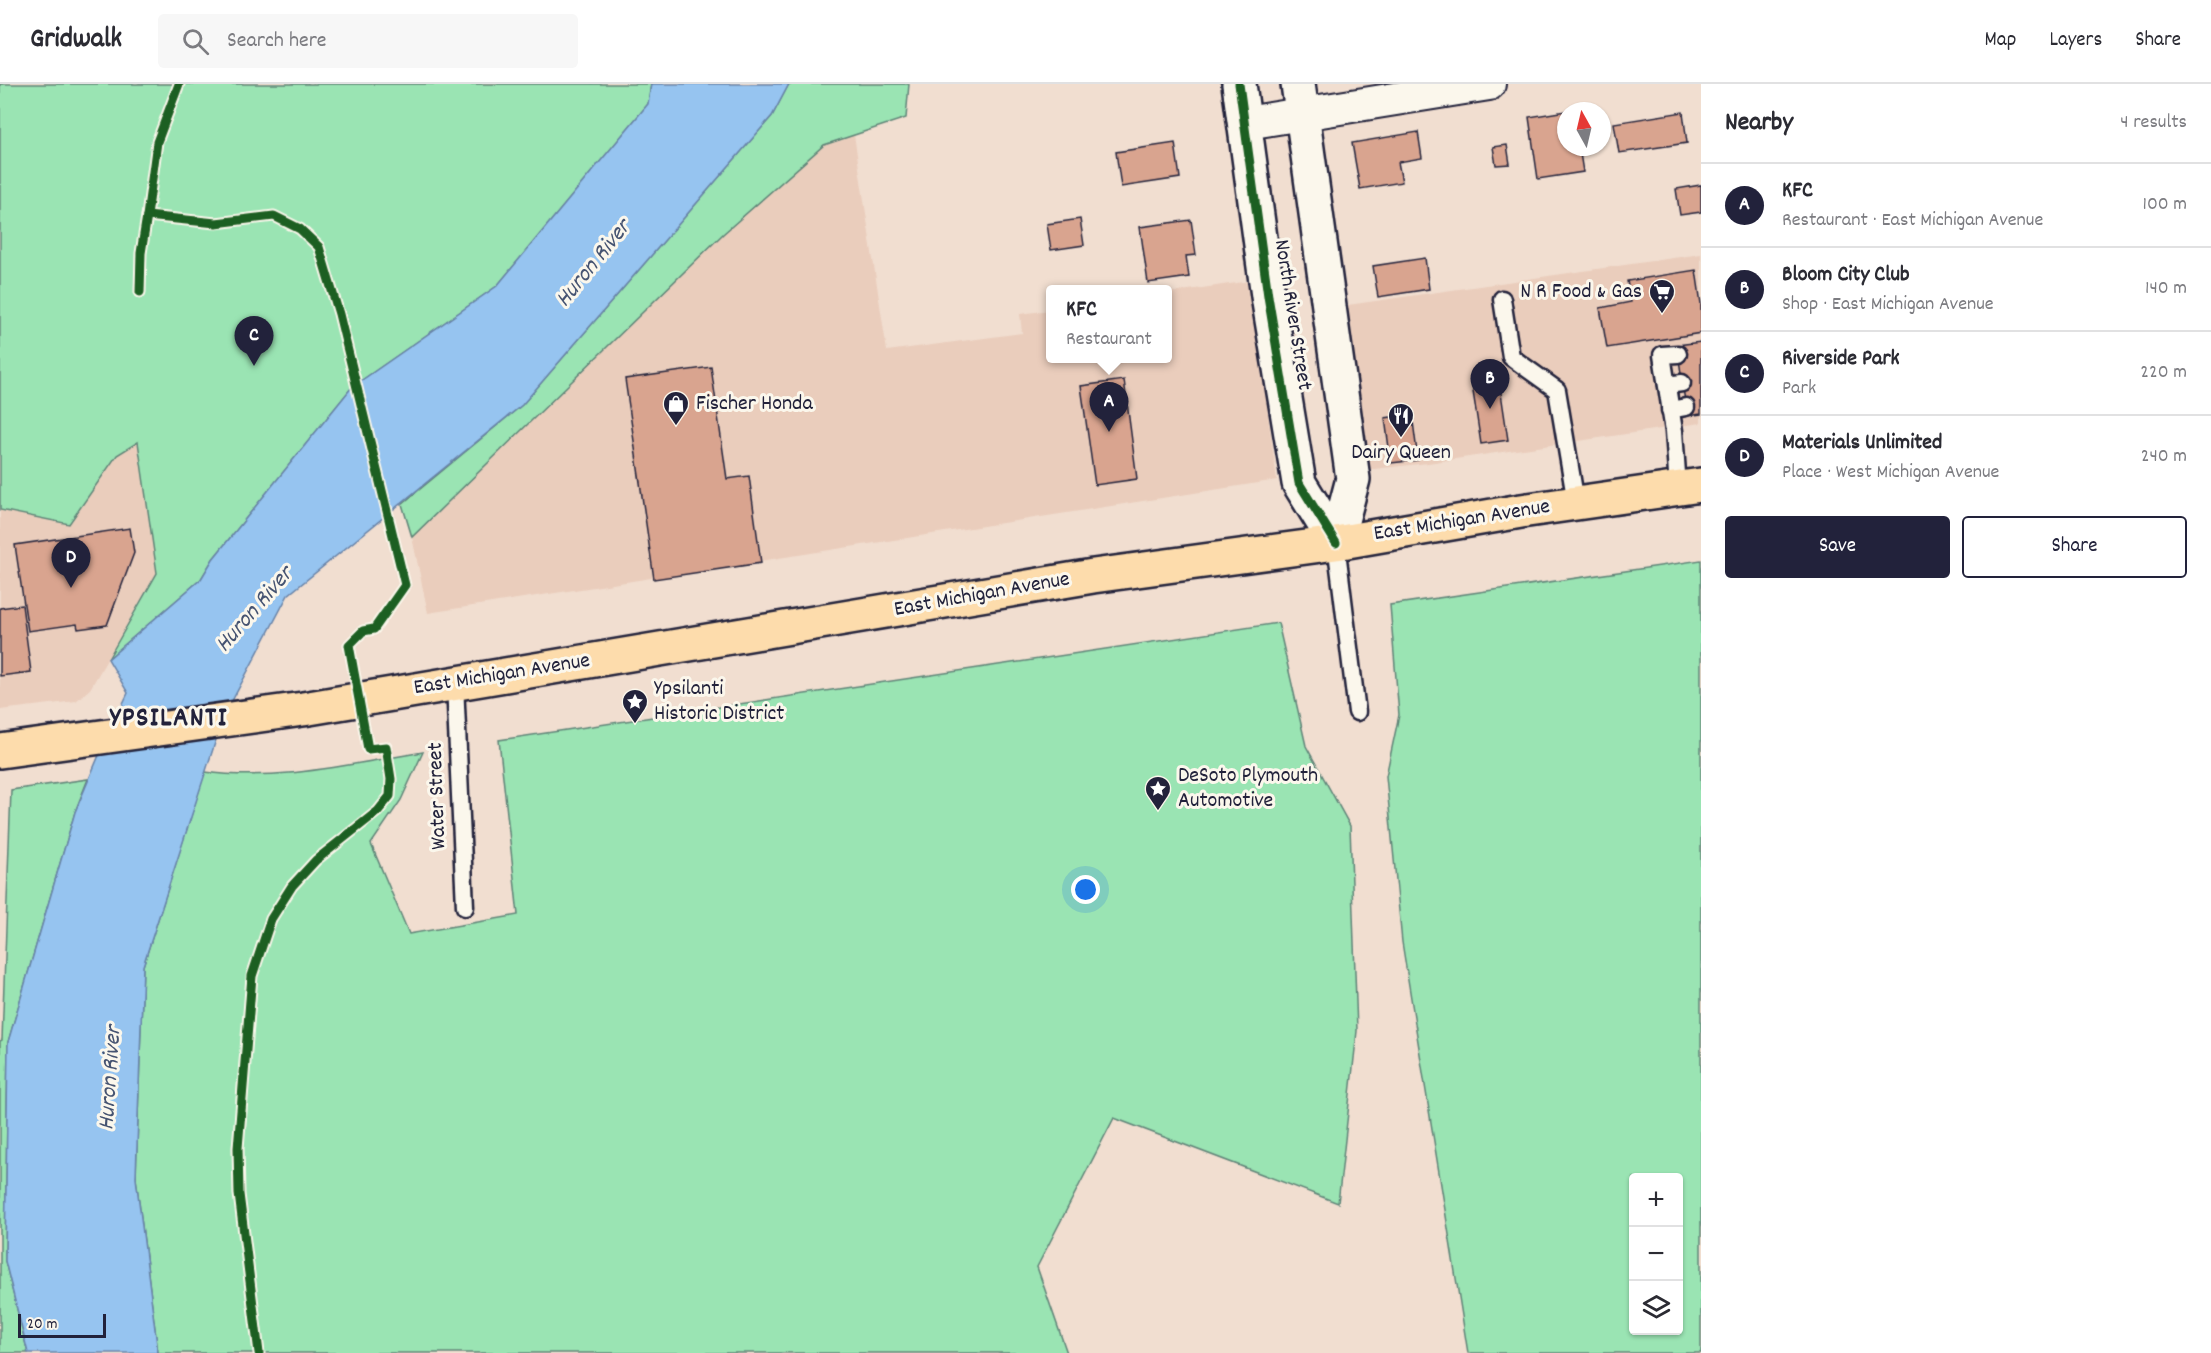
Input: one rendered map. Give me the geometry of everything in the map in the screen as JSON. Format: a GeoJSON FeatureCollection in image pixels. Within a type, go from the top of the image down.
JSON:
{"type":"FeatureCollection","features":[{"type":"Feature","properties":{"kind":"main road","name":"East Michigan Avenue"},"geometry":{"type":"LineString","coordinates":[[0,751],[264,715],[1093,576],[1336,543],[1690,486]]}},
{"type":"Feature","properties":{"kind":"street","name":"North River Street"},"geometry":{"type":"LineString","coordinates":[[1239,84],[1268,296],[1299,483],[1336,543]]}},
{"type":"Feature","properties":{"kind":"street"},"geometry":{"type":"LineString","coordinates":[[1246,123],[1300,99],[1489,84]]}},
{"type":"Feature","properties":{"kind":"street","name":"North River Street"},"geometry":{"type":"LineString","coordinates":[[1300,99],[1353,479],[1336,543]]}},
{"type":"Feature","properties":{"kind":"lane"},"geometry":{"type":"LineString","coordinates":[[1502,299],[1511,357],[1557,390],[1576,503]]}},
{"type":"Feature","properties":{"kind":"lane"},"geometry":{"type":"LineString","coordinates":[[1678,354],[1662,355],[1675,384],[1690,486]]}},
{"type":"Feature","properties":{"kind":"lane"},"geometry":{"type":"LineString","coordinates":[[1336,543],[1357,712]]}},
{"type":"Feature","properties":{"kind":"lane","name":"Water Street"},"geometry":{"type":"LineString","coordinates":[[455,683],[465,907]]}},
{"type":"Feature","properties":{"kind":"shaded area"},"geometry":{"type":"Polygon","coordinates":[[[854,135],[887,351],[1022,333],[1020,314],[1046,311],[1046,363],[1172,363],[1172,292],[1250,281],[1277,480],[428,613],[412,537],[723,234],[824,145],[854,135]]]}},
{"type":"Feature","properties":{"kind":"shaded area"},"geometry":{"type":"Polygon","coordinates":[[[1701,254],[1701,423],[1365,470],[1341,306],[1701,254]]]}},
{"type":"Feature","properties":{"kind":"shaded area"},"geometry":{"type":"Polygon","coordinates":[[[122,328],[157,573],[90,689],[76,701],[0,710],[0,346],[122,328]]]}},
{"type":"Feature","properties":{"kind":"green space"},"geometry":{"type":"Polygon","coordinates":[[[0,84],[651,84],[648,104],[497,286],[352,387],[213,559],[201,579],[108,659],[157,573],[138,442],[117,455],[69,524],[0,510],[0,84]]]}},
{"type":"Feature","properties":{"kind":"green space"},"geometry":{"type":"Polygon","coordinates":[[[789,84],[909,84],[906,118],[824,145],[723,234],[412,537],[402,504],[522,405],[772,116],[789,84]]]}},
{"type":"Feature","properties":{"kind":"green space"},"geometry":{"type":"Polygon","coordinates":[[[1701,560],[1701,1353],[1468,1353],[1402,942],[1386,776],[1399,715],[1390,605],[1701,560]]]}},
{"type":"Feature","properties":{"kind":"green space"},"geometry":{"type":"Polygon","coordinates":[[[1278,623],[1306,746],[1350,826],[1357,1031],[1338,1203],[1114,1118],[1037,1267],[1067,1353],[158,1353],[136,1178],[143,966],[205,772],[232,775],[287,773],[423,752],[401,800],[371,844],[409,934],[518,915],[499,740],[1278,623]]]}},
{"type":"Feature","properties":{"kind":"green space"},"geometry":{"type":"Polygon","coordinates":[[[88,779],[75,812],[8,1042],[5,1261],[28,1353],[0,1353],[0,1041],[2,1040],[11,790],[88,779]]]}},
{"type":"Feature","properties":{"kind":"water","name":"Huron River"},"geometry":{"type":"Polygon","coordinates":[[[651,84],[789,84],[772,116],[522,405],[288,595],[223,718],[143,966],[136,1178],[158,1353],[28,1353],[5,1261],[8,1042],[75,812],[128,693],[108,659],[201,579],[213,559],[352,387],[497,286],[648,104],[651,84]]]}},
{"type":"Feature","properties":{"kind":"building"},"geometry":{"type":"Polygon","coordinates":[[[1557,112],[1557,156],[1580,156],[1583,172],[1538,179],[1529,117],[1557,112]]]}},
{"type":"Feature","properties":{"kind":"building"},"geometry":{"type":"Polygon","coordinates":[[[1683,112],[1687,143],[1619,153],[1614,123],[1683,112]]]}},
{"type":"Feature","properties":{"kind":"building"},"geometry":{"type":"Polygon","coordinates":[[[1418,132],[1422,158],[1398,162],[1402,182],[1360,189],[1352,143],[1418,132]]]}},
{"type":"Feature","properties":{"kind":"building"},"geometry":{"type":"Polygon","coordinates":[[[1175,143],[1180,178],[1121,187],[1116,152],[1175,143]]]}},
{"type":"Feature","properties":{"kind":"building"},"geometry":{"type":"Polygon","coordinates":[[[1507,145],[1510,164],[1496,165],[1493,147],[1507,145]]]}},
{"type":"Feature","properties":{"kind":"building"},"geometry":{"type":"Polygon","coordinates":[[[1701,185],[1701,212],[1680,215],[1676,189],[1701,185]]]}},
{"type":"Feature","properties":{"kind":"building"},"geometry":{"type":"Polygon","coordinates":[[[1080,219],[1084,245],[1051,250],[1047,224],[1080,219]]]}},
{"type":"Feature","properties":{"kind":"building"},"geometry":{"type":"Polygon","coordinates":[[[1191,220],[1196,255],[1186,256],[1189,277],[1148,283],[1140,227],[1191,220]]]}},
{"type":"Feature","properties":{"kind":"building"},"geometry":{"type":"Polygon","coordinates":[[[1425,258],[1429,289],[1378,297],[1373,266],[1425,258]]]}},
{"type":"Feature","properties":{"kind":"building"},"geometry":{"type":"Polygon","coordinates":[[[1696,270],[1701,304],[1701,333],[1607,348],[1600,308],[1631,302],[1627,281],[1696,270]]]}},
{"type":"Feature","properties":{"kind":"building"},"geometry":{"type":"Polygon","coordinates":[[[1701,342],[1701,414],[1687,416],[1677,345],[1701,342]]]}},
{"type":"Feature","properties":{"kind":"building","name":"Fischer Honda"},"geometry":{"type":"Polygon","coordinates":[[[711,367],[727,479],[749,476],[761,563],[654,579],[625,379],[711,367]]]}},
{"type":"Feature","properties":{"kind":"building"},"geometry":{"type":"Polygon","coordinates":[[[1498,373],[1508,440],[1481,444],[1471,378],[1498,373]]]}},
{"type":"Feature","properties":{"kind":"building"},"geometry":{"type":"Polygon","coordinates":[[[1124,380],[1137,479],[1095,485],[1081,386],[1124,380]]]}},
{"type":"Feature","properties":{"kind":"building","name":"Dairy Queen"},"geometry":{"type":"Polygon","coordinates":[[[1412,414],[1418,460],[1391,463],[1385,418],[1412,414]]]}},
{"type":"Feature","properties":{"kind":"building"},"geometry":{"type":"Polygon","coordinates":[[[130,528],[134,553],[107,625],[78,629],[77,624],[28,631],[15,545],[130,528]]]}},
{"type":"Feature","properties":{"kind":"building"},"geometry":{"type":"Polygon","coordinates":[[[22,605],[31,672],[0,676],[0,608],[22,605]]]}},
{"type":"Feature","properties":{"kind":"cycle path"},"geometry":{"type":"LineString","coordinates":[[179,84],[157,142],[147,216],[216,223],[274,216],[300,229],[319,247],[339,314],[405,585],[374,629],[363,631],[349,645],[368,749],[386,747],[391,779],[390,796],[378,811],[316,860],[292,886],[271,919],[252,976],[238,1148],[239,1194],[259,1353]]}},
{"type":"Feature","properties":{"kind":"cycle path"},"geometry":{"type":"LineString","coordinates":[[1239,84],[1268,296],[1299,483],[1336,543]]}},
{"type":"Feature","properties":{"kind":"cycle path"},"geometry":{"type":"LineString","coordinates":[[140,292],[141,253],[147,216]]}},
{"type":"Feature","properties":{"kind":"place","name":"N R Food & Gas"},"geometry":{"type":"Point","coordinates":[1662,315]}},
{"type":"Feature","properties":{"kind":"place","name":"Riverside Park"},"geometry":{"type":"Point","coordinates":[254,366]}},
{"type":"Feature","properties":{"kind":"place","name":"Bloom City Club"},"geometry":{"type":"Point","coordinates":[1490,409]}},
{"type":"Feature","properties":{"kind":"place","name":"Fischer Honda"},"geometry":{"type":"Point","coordinates":[676,427]}},
{"type":"Feature","properties":{"kind":"place","name":"KFC"},"geometry":{"type":"Point","coordinates":[1109,432]}},
{"type":"Feature","properties":{"kind":"place","name":"Dairy Queen"},"geometry":{"type":"Point","coordinates":[1401,439]}},
{"type":"Feature","properties":{"kind":"place","name":"Materials Unlimited"},"geometry":{"type":"Point","coordinates":[71,588]}},
{"type":"Feature","properties":{"kind":"place","name":"Ypsilanti Historic District"},"geometry":{"type":"Point","coordinates":[635,725]}},
{"type":"Feature","properties":{"kind":"place","name":"DeSoto Plymouth Automotive"},"geometry":{"type":"Point","coordinates":[1158,812]}},
{"type":"Feature","properties":{"kind":"district","name":"YPSILANTI"},"geometry":{"type":"Point","coordinates":[169,720]}}]}
